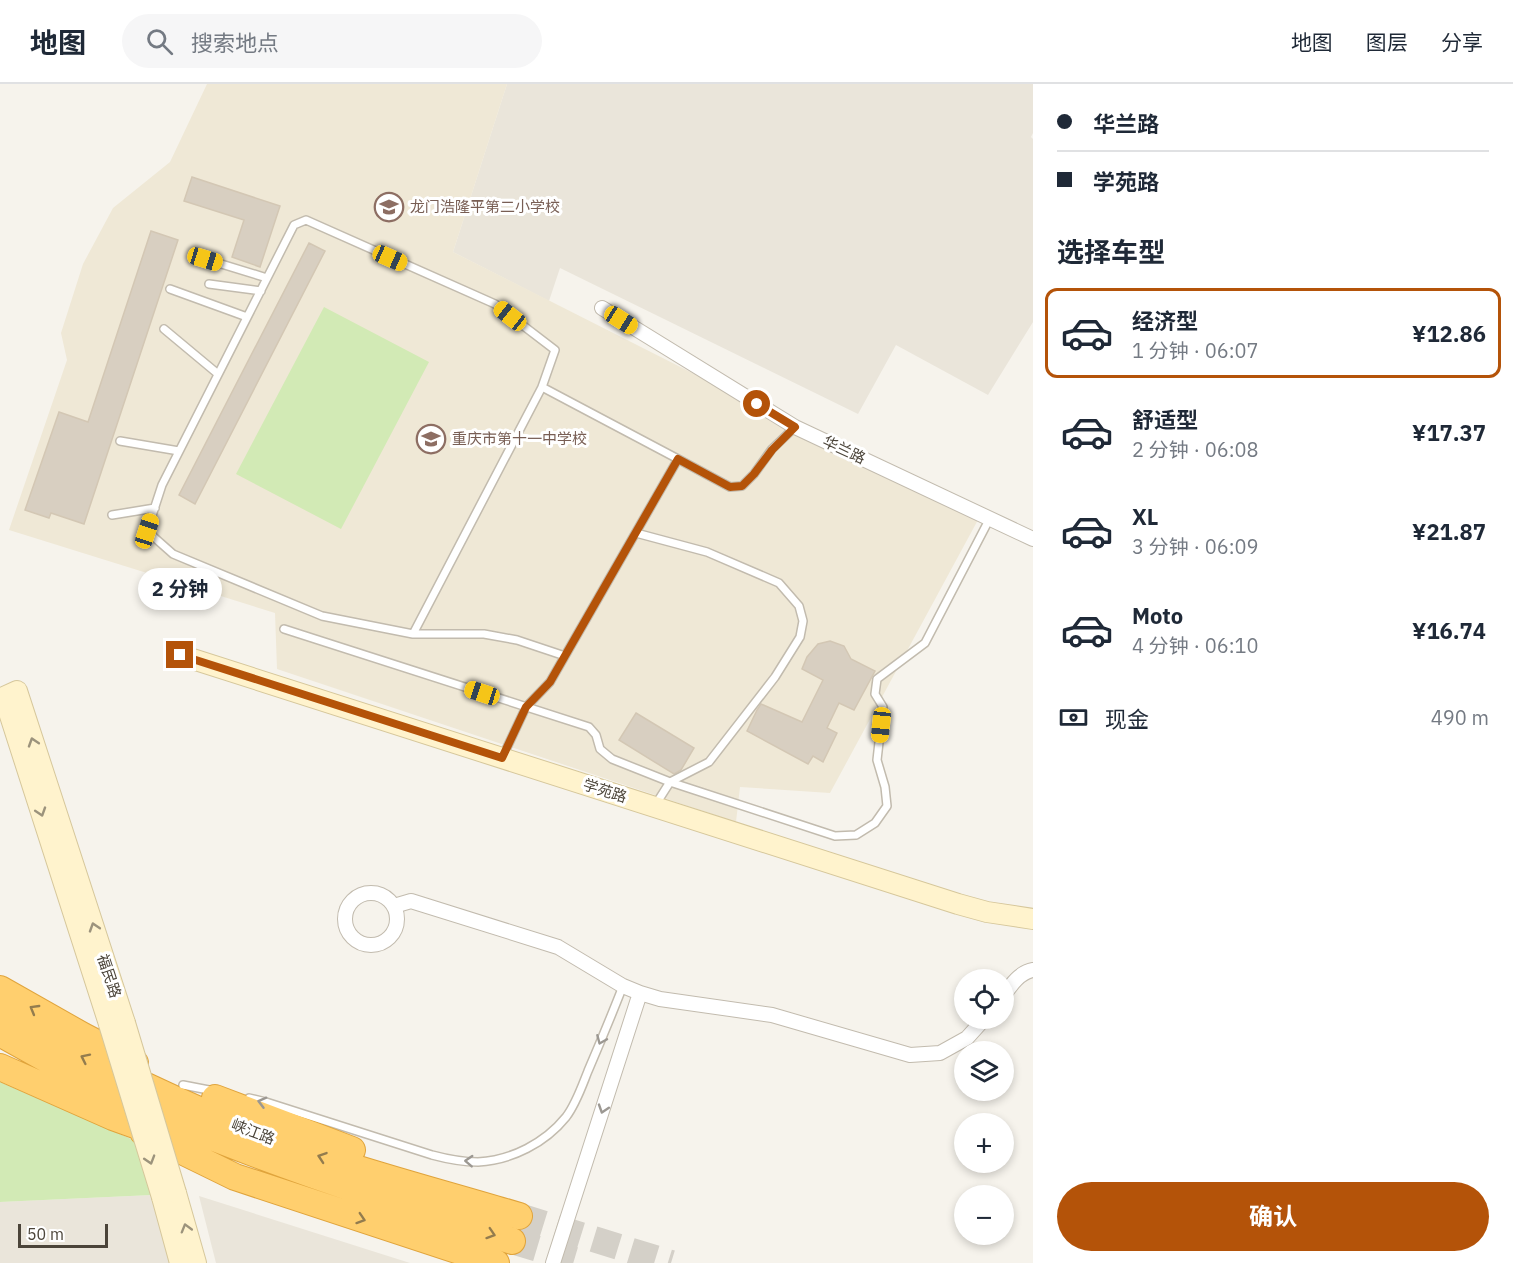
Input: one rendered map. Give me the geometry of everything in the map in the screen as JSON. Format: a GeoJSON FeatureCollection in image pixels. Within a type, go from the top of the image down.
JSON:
{"type":"FeatureCollection","features":[{"type":"Feature","properties":{"kind":"highway"},"geometry":{"type":"LineString","coordinates":[[0,989],[83,1036],[183,1085],[337,1143],[471,1201]]}},
{"type":"Feature","properties":{"kind":"highway","name":"峡江路"},"geometry":{"type":"LineString","coordinates":[[0,1012],[98,1064],[272,1140],[519,1216]]}},
{"type":"Feature","properties":{"kind":"highway","name":"峡江路"},"geometry":{"type":"LineString","coordinates":[[0,1033],[117,1095],[179,1123],[266,1158],[512,1240]]}},
{"type":"Feature","properties":{"kind":"highway"},"geometry":{"type":"LineString","coordinates":[[0,1067],[113,1117],[235,1177],[496,1263]]}},
{"type":"Feature","properties":{"kind":"highway"},"geometry":{"type":"LineString","coordinates":[[113,1117],[264,1172],[431,1214]]}},
{"type":"Feature","properties":{"kind":"street","name":"华兰路"},"geometry":{"type":"LineString","coordinates":[[602,308],[795,427],[1033,539]]}},
{"type":"Feature","properties":{"kind":"street","name":"学苑路"},"geometry":{"type":"LineString","coordinates":[[180,655],[958,904],[987,912],[1033,919]]}},
{"type":"Feature","properties":{"kind":"street","name":"福民路"},"geometry":{"type":"LineString","coordinates":[[10,694],[117,1023],[169,1195],[196,1263]]}},
{"type":"Feature","properties":{"kind":"street"},"geometry":{"type":"LineString","coordinates":[[394,906],[411,901],[558,947],[623,986],[660,999],[772,1016],[910,1055],[940,1053],[967,1038],[975,1029]]}},
{"type":"Feature","properties":{"kind":"street"},"geometry":{"type":"LineString","coordinates":[[1014,982],[1026,971],[1033,970]]}},
{"type":"Feature","properties":{"kind":"street"},"geometry":{"type":"LineString","coordinates":[[553,1263],[640,993]]}},
{"type":"Feature","properties":{"kind":"street","name":"福民路"},"geometry":{"type":"LineString","coordinates":[[169,1195],[180,1263]]}},
{"type":"Feature","properties":{"kind":"lane"},"geometry":{"type":"LineString","coordinates":[[413,634],[542,387],[555,350],[495,304],[306,220],[294,225],[162,485],[147,531],[173,554],[322,616],[413,634],[484,634],[517,640],[565,656]]}},
{"type":"Feature","properties":{"kind":"lane"},"geometry":{"type":"LineString","coordinates":[[205,259],[267,278]]}},
{"type":"Feature","properties":{"kind":"lane"},"geometry":{"type":"LineString","coordinates":[[209,284],[261,291]]}},
{"type":"Feature","properties":{"kind":"lane"},"geometry":{"type":"LineString","coordinates":[[170,289],[247,317]]}},
{"type":"Feature","properties":{"kind":"lane"},"geometry":{"type":"LineString","coordinates":[[164,329],[218,374]]}},
{"type":"Feature","properties":{"kind":"lane"},"geometry":{"type":"LineString","coordinates":[[542,387],[730,487],[742,486],[795,427]]}},
{"type":"Feature","properties":{"kind":"lane"},"geometry":{"type":"LineString","coordinates":[[120,441],[180,451]]}},
{"type":"Feature","properties":{"kind":"lane"},"geometry":{"type":"LineString","coordinates":[[502,758],[526,707],[550,682],[678,459]]}},
{"type":"Feature","properties":{"kind":"lane"},"geometry":{"type":"LineString","coordinates":[[112,515],[155,508]]}},
{"type":"Feature","properties":{"kind":"lane"},"geometry":{"type":"LineString","coordinates":[[284,629],[589,727],[596,735],[600,749],[612,759],[670,782],[835,836],[856,835],[875,823],[887,806],[885,787],[877,760],[883,707],[875,694],[876,679],[925,643],[990,519]]}},
{"type":"Feature","properties":{"kind":"lane"},"geometry":{"type":"LineString","coordinates":[[636,533],[707,552],[779,583],[799,606],[803,621],[800,637],[776,677],[709,762],[670,782],[654,807]]}},
{"type":"Feature","properties":{"kind":"lane"},"geometry":{"type":"LineString","coordinates":[[240,1097],[266,1102],[432,1155],[477,1162],[500,1159],[521,1152],[538,1142],[567,1115],[577,1097],[623,986]]}},
{"type":"Feature","properties":{"kind":"lane"},"geometry":{"type":"LineString","coordinates":[[183,1085],[229,1094]]}},
{"type":"Feature","properties":{"kind":"lane"},"geometry":{"type":"LineString","coordinates":[[407,1234],[455,1257]]}},
{"type":"Feature","properties":{"kind":"shaded area","name":"重庆市第十一中学校"},"geometry":{"type":"Polygon","coordinates":[[[207,84],[507,84],[453,252],[979,518],[830,793],[740,787],[736,822],[277,669],[275,613],[9,530],[67,360],[61,333],[83,264],[113,208],[170,162],[207,84]]]}},
{"type":"Feature","properties":{"kind":"shaded area"},"geometry":{"type":"Polygon","coordinates":[[[507,84],[1033,84],[1033,133],[1031,137],[1033,139],[1033,322],[988,395],[896,345],[858,414],[560,268],[549,301],[453,252],[507,84]]]}},
{"type":"Feature","properties":{"kind":"shaded area"},"geometry":{"type":"Polygon","coordinates":[[[152,1195],[172,1263],[0,1263],[0,1202],[152,1195]]]}},
{"type":"Feature","properties":{"kind":"shaded area"},"geometry":{"type":"Polygon","coordinates":[[[199,1196],[410,1263],[216,1263],[199,1196]]]}},
{"type":"Feature","properties":{"kind":"green space"},"geometry":{"type":"Polygon","coordinates":[[[324,307],[429,362],[341,529],[236,474],[324,307]]]}},
{"type":"Feature","properties":{"kind":"green space"},"geometry":{"type":"Polygon","coordinates":[[[0,1082],[136,1141],[152,1195],[0,1202],[0,1082]]]}},
{"type":"Feature","properties":{"kind":"building"},"geometry":{"type":"Polygon","coordinates":[[[192,177],[280,206],[260,267],[232,257],[244,220],[184,201],[192,177]]]}},
{"type":"Feature","properties":{"kind":"building"},"geometry":{"type":"Polygon","coordinates":[[[151,231],[178,240],[84,524],[51,513],[49,518],[25,510],[59,412],[88,422],[151,231]]]}},
{"type":"Feature","properties":{"kind":"building"},"geometry":{"type":"Polygon","coordinates":[[[309,243],[325,251],[195,504],[179,495],[309,243]]]}},
{"type":"Feature","properties":{"kind":"building"},"geometry":{"type":"Polygon","coordinates":[[[830,641],[844,646],[851,659],[875,671],[854,710],[839,703],[827,728],[837,733],[823,762],[813,756],[808,764],[747,731],[761,704],[802,722],[823,680],[802,669],[807,657],[818,644],[830,641]]]}},
{"type":"Feature","properties":{"kind":"building"},"geometry":{"type":"Polygon","coordinates":[[[636,713],[694,748],[681,770],[674,774],[619,740],[636,713]]]}},
{"type":"Feature","properties":{"kind":"tunnel"},"geometry":{"type":"LineString","coordinates":[[519,1216],[671,1263]]}},
{"type":"Feature","properties":{"kind":"tunnel"},"geometry":{"type":"LineString","coordinates":[[512,1241],[585,1263]]}},
{"type":"Feature","properties":{"kind":"place","name":"龙门浩隆平第二小学校"},"geometry":{"type":"Point","coordinates":[389,207]}},
{"type":"Feature","properties":{"kind":"place","name":"重庆市第十一中学校"},"geometry":{"type":"Point","coordinates":[431,439]}},
{"type":"Feature","properties":{"kind":"route"},"geometry":{"type":"LineString","coordinates":[[180,655],[502,758],[526,707],[550,682],[678,459],[730,487],[742,486],[795,427],[757,404]]}}]}
